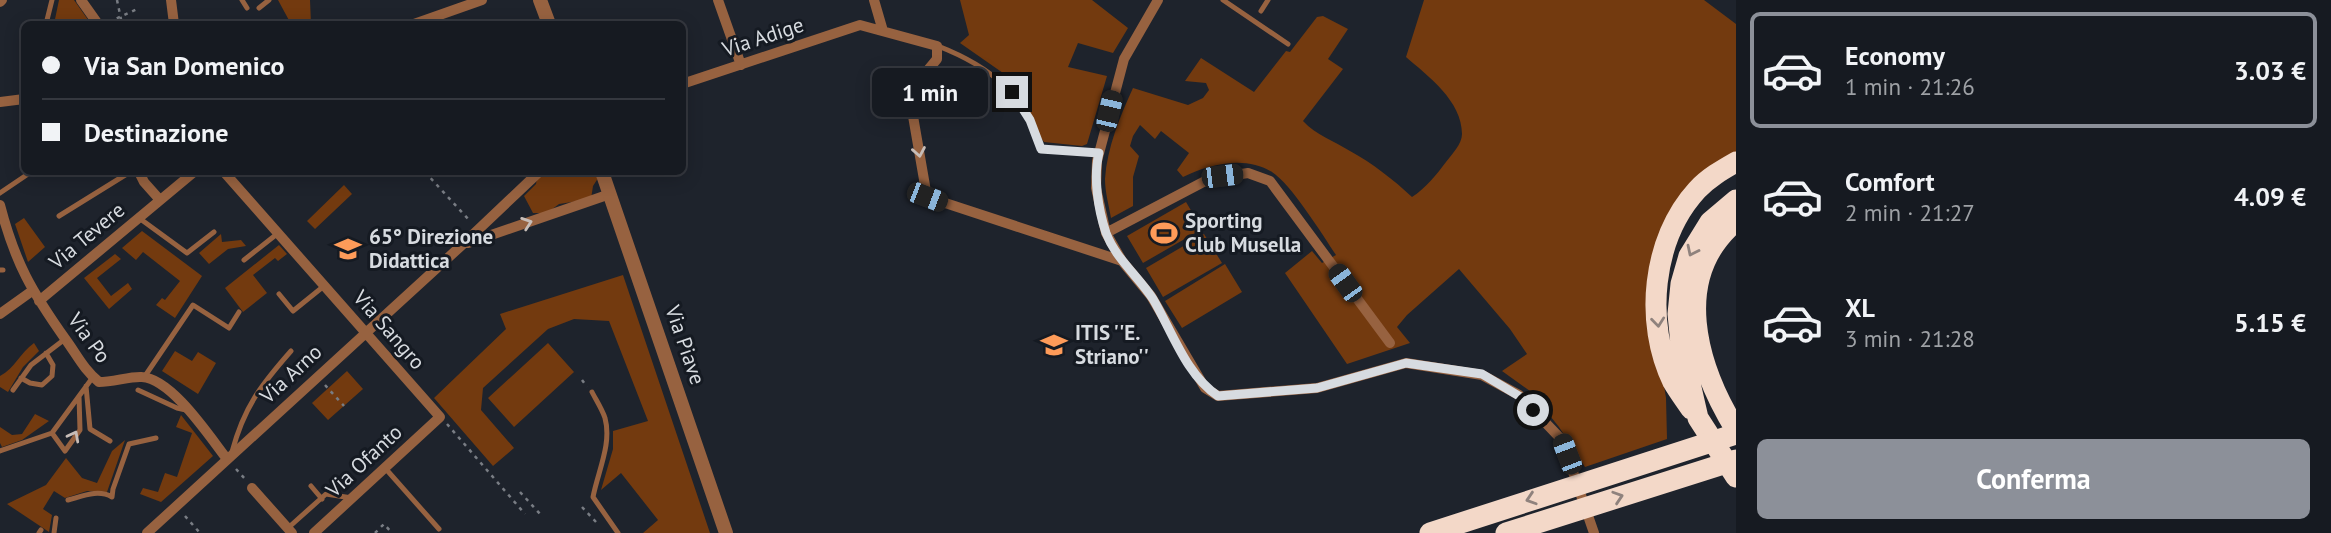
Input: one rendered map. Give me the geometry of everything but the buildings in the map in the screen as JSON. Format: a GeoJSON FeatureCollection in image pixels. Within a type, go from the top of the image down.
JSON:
{"type":"FeatureCollection","features":[{"type":"Feature","properties":{"kind":"highway"},"geometry":{"type":"LineString","coordinates":[[1645,488],[1736,476],[1673,382],[1660,342],[1657,308],[1660,265],[1674,223],[1688,200],[1711,177],[1736,162]]}},
{"type":"Feature","properties":{"kind":"highway"},"geometry":{"type":"LineString","coordinates":[[1698,418],[1680,336],[1678,314],[1681,284],[1689,256],[1702,232],[1719,212],[1736,200]]}},
{"type":"Feature","properties":{"kind":"highway"},"geometry":{"type":"LineString","coordinates":[[1430,533],[1736,432],[1708,376],[1701,354],[1696,317],[1699,283],[1708,255],[1724,232],[1736,221]]}},
{"type":"Feature","properties":{"kind":"highway"},"geometry":{"type":"LineString","coordinates":[[1648,461],[1736,423]]}},
{"type":"Feature","properties":{"kind":"highway"},"geometry":{"type":"LineString","coordinates":[[1506,533],[1736,460]]}},
{"type":"Feature","properties":{"kind":"street"},"geometry":{"type":"LineString","coordinates":[[81,0],[96,21]]}},
{"type":"Feature","properties":{"kind":"street"},"geometry":{"type":"LineString","coordinates":[[171,0],[174,21]]}},
{"type":"Feature","properties":{"kind":"street"},"geometry":{"type":"LineString","coordinates":[[421,21],[464,3],[482,0]]}},
{"type":"Feature","properties":{"kind":"street"},"geometry":{"type":"LineString","coordinates":[[540,0],[548,21]]}},
{"type":"Feature","properties":{"kind":"street"},"geometry":{"type":"LineString","coordinates":[[718,0],[741,65]]}},
{"type":"Feature","properties":{"kind":"street"},"geometry":{"type":"LineString","coordinates":[[874,0],[883,31]]}},
{"type":"Feature","properties":{"kind":"street"},"geometry":{"type":"LineString","coordinates":[[1158,0],[1124,59],[1099,153],[1097,188],[1106,233],[1122,261],[1151,296],[1205,388],[1218,396],[1317,388],[1406,363],[1482,374],[1519,396],[1562,440],[1594,533]]}},
{"type":"Feature","properties":{"kind":"street","name":"Via Adige"},"geometry":{"type":"LineString","coordinates":[[686,83],[860,25],[937,46]]}},
{"type":"Feature","properties":{"kind":"street"},"geometry":{"type":"LineString","coordinates":[[937,46],[937,59],[909,93],[927,197],[1122,261]]}},
{"type":"Feature","properties":{"kind":"street"},"geometry":{"type":"LineString","coordinates":[[0,102],[21,99]]}},
{"type":"Feature","properties":{"kind":"street"},"geometry":{"type":"LineString","coordinates":[[1106,233],[1209,179],[1248,173],[1270,181],[1390,344]]}},
{"type":"Feature","properties":{"kind":"street"},"geometry":{"type":"LineString","coordinates":[[141,175],[160,200]]}},
{"type":"Feature","properties":{"kind":"street","name":"Via Tevere"},"geometry":{"type":"LineString","coordinates":[[39,301],[190,175]]}},
{"type":"Feature","properties":{"kind":"street","name":"Via Sangro"},"geometry":{"type":"LineString","coordinates":[[227,175],[440,417]]}},
{"type":"Feature","properties":{"kind":"street","name":"Via Arno"},"geometry":{"type":"LineString","coordinates":[[147,533],[536,175]]}},
{"type":"Feature","properties":{"kind":"street","name":"Via Piave"},"geometry":{"type":"LineString","coordinates":[[603,175],[726,533]]}},
{"type":"Feature","properties":{"kind":"street","name":"Via Arno"},"geometry":{"type":"LineString","coordinates":[[462,245],[610,194]]}},
{"type":"Feature","properties":{"kind":"street","name":"Via Po"},"geometry":{"type":"LineString","coordinates":[[0,205],[18,263],[89,381],[110,382],[144,377]]}},
{"type":"Feature","properties":{"kind":"street","name":"Via Tevere"},"geometry":{"type":"LineString","coordinates":[[0,314],[32,290]]}},
{"type":"Feature","properties":{"kind":"street"},"geometry":{"type":"LineString","coordinates":[[144,377],[169,391],[230,456]]}},
{"type":"Feature","properties":{"kind":"street","name":"Via Ofanto"},"geometry":{"type":"LineString","coordinates":[[314,533],[440,417]]}},
{"type":"Feature","properties":{"kind":"street"},"geometry":{"type":"LineString","coordinates":[[252,488],[290,531]]}},
{"type":"Feature","properties":{"kind":"lane"},"geometry":{"type":"LineString","coordinates":[[47,21],[52,0]]}},
{"type":"Feature","properties":{"kind":"lane"},"geometry":{"type":"LineString","coordinates":[[242,0],[247,8]]}},
{"type":"Feature","properties":{"kind":"lane"},"geometry":{"type":"LineString","coordinates":[[258,8],[269,0]]}},
{"type":"Feature","properties":{"kind":"lane"},"geometry":{"type":"LineString","coordinates":[[1223,0],[1288,44]]}},
{"type":"Feature","properties":{"kind":"lane"},"geometry":{"type":"LineString","coordinates":[[1261,11],[1268,0]]}},
{"type":"Feature","properties":{"kind":"lane"},"geometry":{"type":"LineString","coordinates":[[937,46],[988,71],[1012,92],[1030,120],[1041,149],[1099,153]]}},
{"type":"Feature","properties":{"kind":"lane"},"geometry":{"type":"LineString","coordinates":[[0,193],[27,175]]}},
{"type":"Feature","properties":{"kind":"lane"},"geometry":{"type":"LineString","coordinates":[[59,216],[125,175]]}},
{"type":"Feature","properties":{"kind":"lane"},"geometry":{"type":"LineString","coordinates":[[139,218],[187,253],[215,232]]}},
{"type":"Feature","properties":{"kind":"lane"},"geometry":{"type":"LineString","coordinates":[[244,260],[278,233]]}},
{"type":"Feature","properties":{"kind":"lane"},"geometry":{"type":"LineString","coordinates":[[279,294],[293,312],[324,286]]}},
{"type":"Feature","properties":{"kind":"lane"},"geometry":{"type":"LineString","coordinates":[[144,377],[193,306],[229,328],[239,312]]}},
{"type":"Feature","properties":{"kind":"lane"},"geometry":{"type":"LineString","coordinates":[[13,390],[31,365],[65,339]]}},
{"type":"Feature","properties":{"kind":"lane"},"geometry":{"type":"LineString","coordinates":[[230,456],[246,410],[264,381],[292,351]]}},
{"type":"Feature","properties":{"kind":"lane"},"geometry":{"type":"LineString","coordinates":[[21,378],[42,385],[52,376],[53,365],[46,353]]}},
{"type":"Feature","properties":{"kind":"lane"},"geometry":{"type":"LineString","coordinates":[[0,451],[52,433],[89,381]]}},
{"type":"Feature","properties":{"kind":"lane"},"geometry":{"type":"LineString","coordinates":[[89,381],[90,429],[110,441]]}},
{"type":"Feature","properties":{"kind":"lane"},"geometry":{"type":"LineString","coordinates":[[138,390],[177,408],[188,410]]}},
{"type":"Feature","properties":{"kind":"lane"},"geometry":{"type":"LineString","coordinates":[[592,392],[605,418],[607,436],[604,461],[593,497],[618,533]]}},
{"type":"Feature","properties":{"kind":"lane"},"geometry":{"type":"LineString","coordinates":[[52,433],[65,451],[80,430],[79,397]]}},
{"type":"Feature","properties":{"kind":"lane"},"geometry":{"type":"LineString","coordinates":[[68,500],[93,493],[108,494],[112,498],[129,444],[156,438]]}},
{"type":"Feature","properties":{"kind":"lane"},"geometry":{"type":"LineString","coordinates":[[385,468],[439,529]]}},
{"type":"Feature","properties":{"kind":"lane"},"geometry":{"type":"LineString","coordinates":[[311,486],[322,499]]}},
{"type":"Feature","properties":{"kind":"lane"},"geometry":{"type":"LineString","coordinates":[[290,531],[326,494],[352,498]]}},
{"type":"Feature","properties":{"kind":"lane"},"geometry":{"type":"LineString","coordinates":[[54,533],[57,518]]}},
{"type":"Feature","properties":{"kind":"path"},"geometry":{"type":"LineString","coordinates":[[117,0],[121,21]]}},
{"type":"Feature","properties":{"kind":"path"},"geometry":{"type":"LineString","coordinates":[[111,21],[136,9]]}},
{"type":"Feature","properties":{"kind":"path"},"geometry":{"type":"LineString","coordinates":[[428,175],[478,230]]}},
{"type":"Feature","properties":{"kind":"path"},"geometry":{"type":"LineString","coordinates":[[317,376],[344,405]]}},
{"type":"Feature","properties":{"kind":"path"},"geometry":{"type":"LineString","coordinates":[[440,417],[526,514]]}},
{"type":"Feature","properties":{"kind":"path"},"geometry":{"type":"LineString","coordinates":[[230,456],[252,488]]}},
{"type":"Feature","properties":{"kind":"path"},"geometry":{"type":"LineString","coordinates":[[520,492],[541,515]]}},
{"type":"Feature","properties":{"kind":"path"},"geometry":{"type":"LineString","coordinates":[[176,505],[200,533]]}},
{"type":"Feature","properties":{"kind":"path"},"geometry":{"type":"LineString","coordinates":[[582,507],[596,522]]}},
{"type":"Feature","properties":{"kind":"path"},"geometry":{"type":"LineString","coordinates":[[374,533],[384,524],[392,533]]}},
{"type":"Feature","properties":{"kind":"shaded area"},"geometry":{"type":"Polygon","coordinates":[[[59,0],[74,0],[89,21],[55,21],[59,0]]]}},
{"type":"Feature","properties":{"kind":"shaded area"},"geometry":{"type":"Polygon","coordinates":[[[278,0],[310,0],[311,21],[289,21],[278,0]]]}},
{"type":"Feature","properties":{"kind":"shaded area"},"geometry":{"type":"Polygon","coordinates":[[[960,0],[1092,0],[1128,28],[1113,53],[1078,43],[1068,67],[1107,76],[1087,144],[1082,146],[1044,142],[1018,92],[1003,73],[960,43],[969,35],[960,0]]]}},
{"type":"Feature","properties":{"kind":"shaded area"},"geometry":{"type":"Polygon","coordinates":[[[1424,0],[1704,0],[1736,24],[1736,157],[1659,233],[1662,373],[1666,398],[1667,439],[1585,467],[1559,427],[1530,391],[1502,371],[1527,354],[1510,329],[1459,269],[1397,327],[1410,343],[1347,364],[1285,273],[1312,251],[1322,263],[1336,255],[1288,187],[1272,172],[1261,167],[1227,163],[1204,168],[1183,177],[1177,170],[1189,153],[1161,131],[1155,139],[1140,125],[1130,146],[1139,156],[1133,177],[1133,206],[1111,218],[1105,184],[1106,167],[1115,132],[1133,88],[1188,105],[1203,98],[1209,90],[1206,83],[1185,81],[1201,58],[1254,92],[1286,51],[1290,52],[1317,17],[1323,16],[1348,29],[1328,59],[1343,69],[1303,121],[1319,134],[1375,166],[1412,197],[1417,194],[1454,152],[1462,134],[1460,122],[1450,100],[1406,57],[1424,0]]]}},
{"type":"Feature","properties":{"kind":"shaded area"},"geometry":{"type":"Polygon","coordinates":[[[538,175],[600,175],[593,186],[591,199],[559,204],[547,213],[533,213],[524,196],[536,184],[538,175]]]}},
{"type":"Feature","properties":{"kind":"shaded area"},"geometry":{"type":"Polygon","coordinates":[[[344,185],[352,194],[315,229],[307,221],[344,185]]]}},
{"type":"Feature","properties":{"kind":"shaded area","name":"Sporting Club Musella"},"geometry":{"type":"Polygon","coordinates":[[[1186,202],[1202,229],[1143,263],[1127,236],[1186,202]]]}},
{"type":"Feature","properties":{"kind":"shaded area"},"geometry":{"type":"Polygon","coordinates":[[[24,218],[45,247],[28,262],[15,224],[24,218]]]}},
{"type":"Feature","properties":{"kind":"shaded area"},"geometry":{"type":"Polygon","coordinates":[[[142,231],[202,276],[175,318],[156,305],[162,298],[165,300],[180,281],[143,252],[136,260],[122,248],[142,231]]]}},
{"type":"Feature","properties":{"kind":"shaded area"},"geometry":{"type":"Polygon","coordinates":[[[221,234],[222,242],[241,240],[246,246],[228,249],[209,264],[199,253],[221,234]]]}},
{"type":"Feature","properties":{"kind":"shaded area"},"geometry":{"type":"Polygon","coordinates":[[[1204,234],[1222,263],[1163,297],[1146,268],[1204,234]]]}},
{"type":"Feature","properties":{"kind":"shaded area"},"geometry":{"type":"Polygon","coordinates":[[[279,245],[287,254],[278,261],[275,258],[253,275],[267,293],[243,312],[225,288],[279,245]]]}},
{"type":"Feature","properties":{"kind":"shaded area"},"geometry":{"type":"Polygon","coordinates":[[[115,254],[121,259],[97,278],[111,296],[128,283],[132,289],[109,309],[84,278],[115,254]]]}},
{"type":"Feature","properties":{"kind":"shaded area"},"geometry":{"type":"Polygon","coordinates":[[[1225,264],[1242,292],[1182,328],[1165,301],[1225,264]]]}},
{"type":"Feature","properties":{"kind":"shaded area"},"geometry":{"type":"Polygon","coordinates":[[[623,275],[710,533],[643,533],[658,520],[621,473],[601,490],[613,449],[613,431],[648,421],[609,321],[574,319],[548,329],[483,388],[481,410],[514,448],[493,466],[434,398],[506,329],[500,314],[623,275]]]}},
{"type":"Feature","properties":{"kind":"shaded area"},"geometry":{"type":"Polygon","coordinates":[[[34,343],[39,351],[23,367],[8,392],[0,387],[0,376],[34,343]]]}},
{"type":"Feature","properties":{"kind":"shaded area"},"geometry":{"type":"Polygon","coordinates":[[[548,343],[574,372],[514,427],[488,398],[548,343]]]}},
{"type":"Feature","properties":{"kind":"shaded area"},"geometry":{"type":"Polygon","coordinates":[[[175,351],[192,361],[198,352],[216,363],[198,394],[162,371],[175,351]]]}},
{"type":"Feature","properties":{"kind":"shaded area"},"geometry":{"type":"Polygon","coordinates":[[[347,371],[363,389],[328,420],[312,403],[347,371]]]}},
{"type":"Feature","properties":{"kind":"shaded area"},"geometry":{"type":"Polygon","coordinates":[[[35,414],[49,421],[22,440],[2,447],[0,427],[12,435],[22,434],[35,414]]]}},
{"type":"Feature","properties":{"kind":"shaded area"},"geometry":{"type":"Polygon","coordinates":[[[181,415],[213,456],[161,502],[140,494],[143,488],[158,492],[165,473],[177,477],[192,433],[176,427],[181,415]]]}},
{"type":"Feature","properties":{"kind":"shaded area"},"geometry":{"type":"Polygon","coordinates":[[[125,440],[107,492],[87,491],[65,498],[54,491],[43,509],[52,515],[49,532],[7,504],[46,485],[66,458],[82,478],[97,483],[112,451],[125,440]]]}},
{"type":"Feature","properties":{"kind":"place","name":"Sporting Club Musella"},"geometry":{"type":"Point","coordinates":[1164,233]}},
{"type":"Feature","properties":{"kind":"place","name":"65° Direzione Didattica"},"geometry":{"type":"Point","coordinates":[348,249]}},
{"type":"Feature","properties":{"kind":"place","name":"ITIS ''E. Striano''"},"geometry":{"type":"Point","coordinates":[1054,345]}},
{"type":"Feature","properties":{"kind":"route"},"geometry":{"type":"LineString","coordinates":[[1012,92],[1030,120],[1041,149],[1099,153],[1097,188],[1106,233],[1122,261],[1151,296],[1196,375],[1205,388],[1218,396],[1317,388],[1406,363],[1482,374],[1519,396],[1533,410]]}}]}
